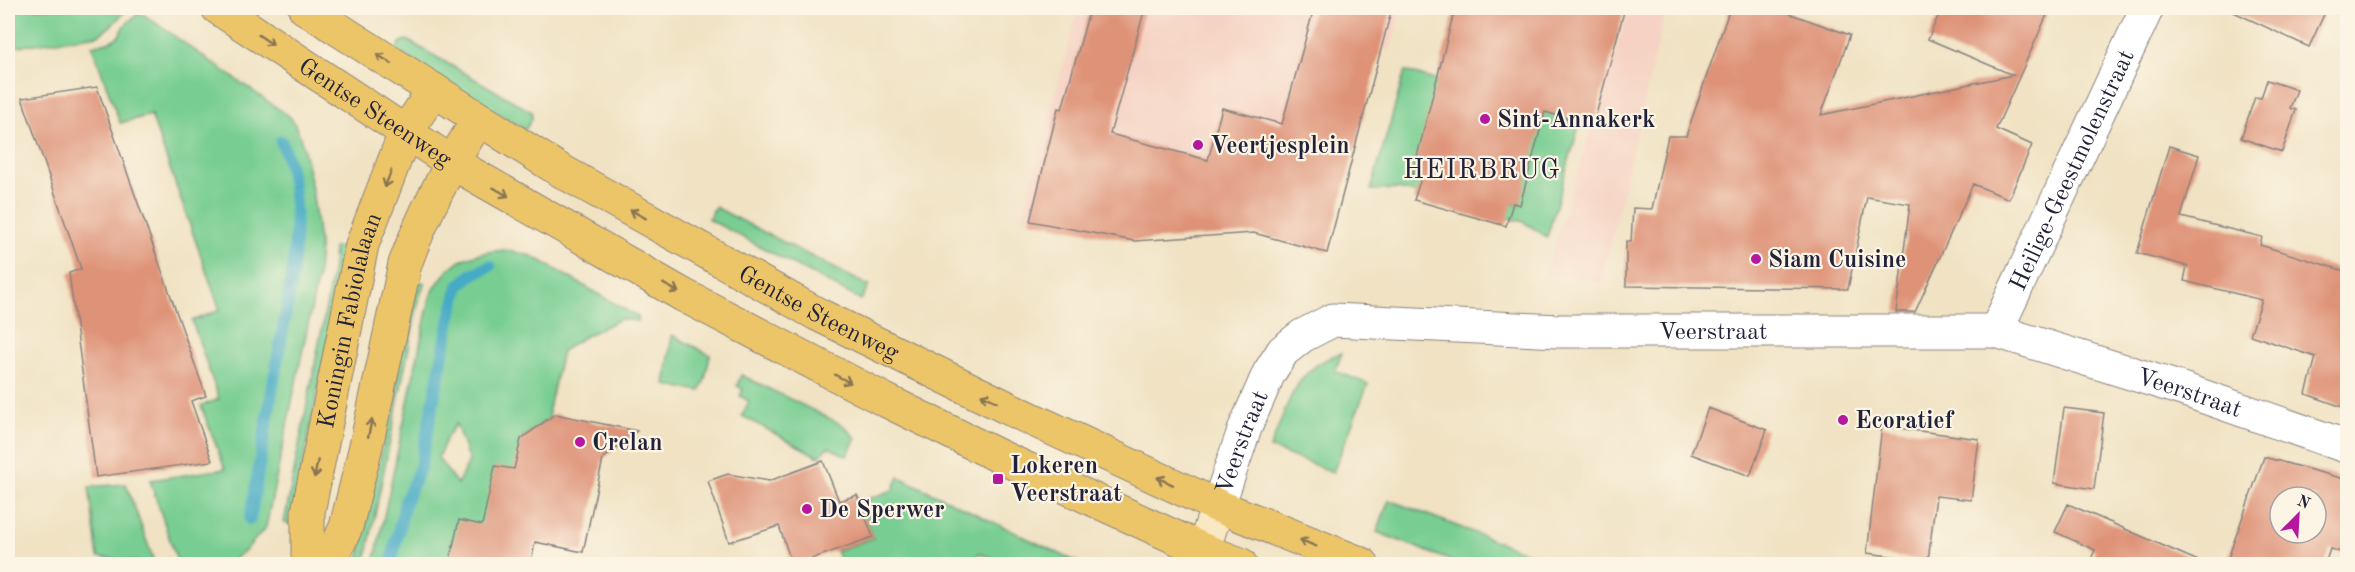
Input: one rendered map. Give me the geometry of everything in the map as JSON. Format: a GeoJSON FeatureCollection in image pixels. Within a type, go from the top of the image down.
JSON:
{"type":"FeatureCollection","features":[{"type":"Feature","properties":{"kind":"main road","name":"Gentse Steenweg"},"geometry":{"type":"LineString","coordinates":[[218,8],[451,162],[683,295],[885,400],[1201,557]]}},
{"type":"Feature","properties":{"kind":"main road","name":"Gentse Steenweg"},"geometry":{"type":"LineString","coordinates":[[305,8],[558,169],[817,314],[1010,409],[1218,506],[1362,564]]}},
{"type":"Feature","properties":{"kind":"main road","name":"Koningin Fabiolalaan"},"geometry":{"type":"LineString","coordinates":[[308,564],[308,512],[362,245],[405,133],[434,90]]}},
{"type":"Feature","properties":{"kind":"main road","name":"Koningin Fabiolalaan"},"geometry":{"type":"LineString","coordinates":[[329,564],[346,527],[405,264],[416,235],[451,162],[479,119]]}},
{"type":"Feature","properties":{"kind":"main road"},"geometry":{"type":"LineString","coordinates":[[1201,557],[1240,564]]}},
{"type":"Feature","properties":{"kind":"street","name":"Heilige-Geestmolenstraat"},"geometry":{"type":"LineString","coordinates":[[1996,331],[2147,8]]}},
{"type":"Feature","properties":{"kind":"street","name":"Veerstraat"},"geometry":{"type":"LineString","coordinates":[[1201,557],[1245,428],[1274,366],[1283,351],[1302,336],[1333,320],[1559,331],[1996,331],[2182,389],[2348,447]]}},
{"type":"Feature","properties":{"kind":"shaded area","name":"Veertjesplein"},"geometry":{"type":"Polygon","coordinates":[[[1078,8],[1402,8],[1390,50],[1381,48],[1328,253],[1254,233],[1134,241],[1022,219],[1078,8]]]}},
{"type":"Feature","properties":{"kind":"shaded area"},"geometry":{"type":"Polygon","coordinates":[[[1629,8],[1666,8],[1601,284],[1581,277],[1545,274],[1593,125],[1629,8]]]}},
{"type":"Feature","properties":{"kind":"green space"},"geometry":{"type":"Polygon","coordinates":[[[8,8],[129,8],[98,35],[8,48],[8,8]]]}},
{"type":"Feature","properties":{"kind":"green space"},"geometry":{"type":"Polygon","coordinates":[[[140,12],[290,117],[301,141],[313,197],[319,248],[318,276],[266,527],[245,551],[226,564],[178,564],[150,480],[225,469],[201,406],[219,399],[192,321],[220,310],[151,115],[120,123],[92,46],[111,41],[119,36],[123,27],[140,12]]]}},
{"type":"Feature","properties":{"kind":"green space"},"geometry":{"type":"Polygon","coordinates":[[[407,40],[532,112],[532,119],[525,130],[396,50],[401,42],[407,40]]]}},
{"type":"Feature","properties":{"kind":"green space"},"geometry":{"type":"Polygon","coordinates":[[[1405,71],[1451,85],[1414,168],[1412,176],[1425,179],[1421,194],[1397,189],[1371,190],[1405,71]]]}},
{"type":"Feature","properties":{"kind":"green space"},"geometry":{"type":"Polygon","coordinates":[[[1532,108],[1580,122],[1547,237],[1524,222],[1503,217],[1507,202],[1520,205],[1532,108]]]}},
{"type":"Feature","properties":{"kind":"green space"},"geometry":{"type":"Polygon","coordinates":[[[715,207],[869,286],[861,300],[708,219],[715,207]]]}},
{"type":"Feature","properties":{"kind":"green space"},"geometry":{"type":"Polygon","coordinates":[[[334,247],[346,249],[291,524],[284,523],[327,302],[334,247]]]}},
{"type":"Feature","properties":{"kind":"green space"},"geometry":{"type":"Polygon","coordinates":[[[505,250],[532,256],[638,317],[638,321],[620,319],[562,351],[549,408],[549,418],[523,437],[516,473],[484,528],[461,523],[452,564],[374,564],[430,297],[444,275],[460,261],[492,251],[505,250]],[[456,424],[447,437],[438,458],[457,484],[469,461],[456,424]]]}},
{"type":"Feature","properties":{"kind":"green space"},"geometry":{"type":"Polygon","coordinates":[[[417,281],[425,283],[416,312],[365,564],[358,564],[417,281]]]}},
{"type":"Feature","properties":{"kind":"green space"},"geometry":{"type":"Polygon","coordinates":[[[672,335],[710,355],[700,391],[665,385],[672,335]]]}},
{"type":"Feature","properties":{"kind":"green space"},"geometry":{"type":"Polygon","coordinates":[[[1342,353],[1335,371],[1368,384],[1333,472],[1270,448],[1294,390],[1302,379],[1313,368],[1342,353]]]}},
{"type":"Feature","properties":{"kind":"green space"},"geometry":{"type":"Polygon","coordinates":[[[741,375],[843,425],[856,438],[847,456],[828,447],[819,457],[742,416],[749,401],[740,396],[743,389],[737,386],[741,375]]]}},
{"type":"Feature","properties":{"kind":"green space"},"geometry":{"type":"Polygon","coordinates":[[[899,477],[1081,564],[1006,564],[979,553],[973,564],[842,564],[836,551],[873,538],[860,502],[893,490],[899,477]]]}},
{"type":"Feature","properties":{"kind":"green space"},"geometry":{"type":"Polygon","coordinates":[[[126,484],[155,564],[98,557],[89,487],[126,484]]]}},
{"type":"Feature","properties":{"kind":"green space"},"geometry":{"type":"Polygon","coordinates":[[[1389,500],[1556,564],[1459,564],[1377,532],[1389,500]]]}},
{"type":"Feature","properties":{"kind":"building","name":"Veertjesplein"},"geometry":{"type":"Polygon","coordinates":[[[1090,8],[1145,8],[1110,134],[1208,160],[1222,108],[1282,124],[1314,8],[1392,8],[1327,253],[1254,233],[1134,241],[1030,221],[1058,108],[1062,109],[1090,8]]]}},
{"type":"Feature","properties":{"kind":"building","name":"Sint-Annakerk"},"geometry":{"type":"Polygon","coordinates":[[[1455,8],[1625,8],[1593,126],[1545,112],[1520,205],[1513,203],[1506,226],[1414,200],[1421,178],[1412,176],[1455,8]]]}},
{"type":"Feature","properties":{"kind":"building"},"geometry":{"type":"Polygon","coordinates":[[[1730,8],[1774,8],[1850,35],[1821,115],[2013,75],[1928,39],[1942,8],[2050,8],[1996,129],[2032,145],[2009,199],[1973,184],[1915,312],[1896,312],[1910,204],[1867,197],[1848,289],[1626,286],[1626,241],[1631,242],[1633,208],[1652,209],[1668,136],[1686,136],[1730,8]]]}},
{"type":"Feature","properties":{"kind":"building"},"geometry":{"type":"Polygon","coordinates":[[[2225,8],[2327,8],[2309,47],[2225,8]]]}},
{"type":"Feature","properties":{"kind":"building"},"geometry":{"type":"Polygon","coordinates":[[[2267,80],[2297,90],[2290,108],[2296,110],[2282,152],[2241,138],[2255,97],[2261,98],[2267,80]]]}},
{"type":"Feature","properties":{"kind":"building"},"geometry":{"type":"Polygon","coordinates":[[[97,87],[206,396],[191,401],[212,461],[96,477],[69,273],[81,269],[22,98],[97,87]]]}},
{"type":"Feature","properties":{"kind":"building"},"geometry":{"type":"Polygon","coordinates":[[[2169,146],[2199,155],[2181,217],[2262,237],[2260,245],[2348,272],[2348,409],[2306,394],[2316,357],[2250,335],[2262,300],[2184,281],[2187,266],[2137,253],[2169,146]]]}},
{"type":"Feature","properties":{"kind":"building"},"geometry":{"type":"Polygon","coordinates":[[[1708,408],[1767,430],[1750,476],[1691,454],[1708,408]]]}},
{"type":"Feature","properties":{"kind":"building"},"geometry":{"type":"Polygon","coordinates":[[[2064,408],[2104,413],[2094,489],[2054,483],[2064,408]]]}},
{"type":"Feature","properties":{"kind":"building"},"geometry":{"type":"Polygon","coordinates":[[[555,414],[637,431],[603,459],[583,552],[535,542],[531,564],[449,564],[459,520],[482,525],[495,466],[514,469],[521,439],[555,414]]]}},
{"type":"Feature","properties":{"kind":"building"},"geometry":{"type":"Polygon","coordinates":[[[1882,426],[1979,439],[1971,500],[1936,496],[1928,561],[1867,553],[1882,426]]]}},
{"type":"Feature","properties":{"kind":"building"},"geometry":{"type":"Polygon","coordinates":[[[2264,457],[2348,480],[2348,554],[2330,549],[2325,564],[2226,564],[2264,457]]]}},
{"type":"Feature","properties":{"kind":"building"},"geometry":{"type":"Polygon","coordinates":[[[823,461],[839,501],[857,495],[873,537],[797,564],[792,564],[779,526],[729,542],[708,481],[728,474],[769,481],[823,461]]]}},
{"type":"Feature","properties":{"kind":"building"},"geometry":{"type":"Polygon","coordinates":[[[2068,504],[2205,564],[2089,564],[2095,550],[2055,532],[2068,504]]]}},
{"type":"Feature","properties":{"kind":"waterway"},"geometry":{"type":"LineString","coordinates":[[250,519],[287,307],[294,251],[296,223],[294,195],[290,168],[281,141]]}},
{"type":"Feature","properties":{"kind":"waterway"},"geometry":{"type":"LineString","coordinates":[[391,564],[405,502],[420,468],[451,314],[459,286],[471,275],[490,266]]}},
{"type":"Feature","properties":{"kind":"place","name":"Sint-Annakerk"},"geometry":{"type":"Point","coordinates":[1485,119]}},
{"type":"Feature","properties":{"kind":"place","name":"Veertjesplein"},"geometry":{"type":"Point","coordinates":[1198,145]}},
{"type":"Feature","properties":{"kind":"place","name":"Siam Cuisine"},"geometry":{"type":"Point","coordinates":[1756,259]}},
{"type":"Feature","properties":{"kind":"place","name":"Ecoratief"},"geometry":{"type":"Point","coordinates":[1843,420]}},
{"type":"Feature","properties":{"kind":"place","name":"Crelan"},"geometry":{"type":"Point","coordinates":[580,442]}},
{"type":"Feature","properties":{"kind":"place","name":"Lokeren Veerstraat"},"geometry":{"type":"Point","coordinates":[998,479]}},
{"type":"Feature","properties":{"kind":"place","name":"De Sperwer"},"geometry":{"type":"Point","coordinates":[807,509]}},
{"type":"Feature","properties":{"kind":"district","name":"HEIRBRUG"},"geometry":{"type":"Point","coordinates":[1482,169]}}]}
